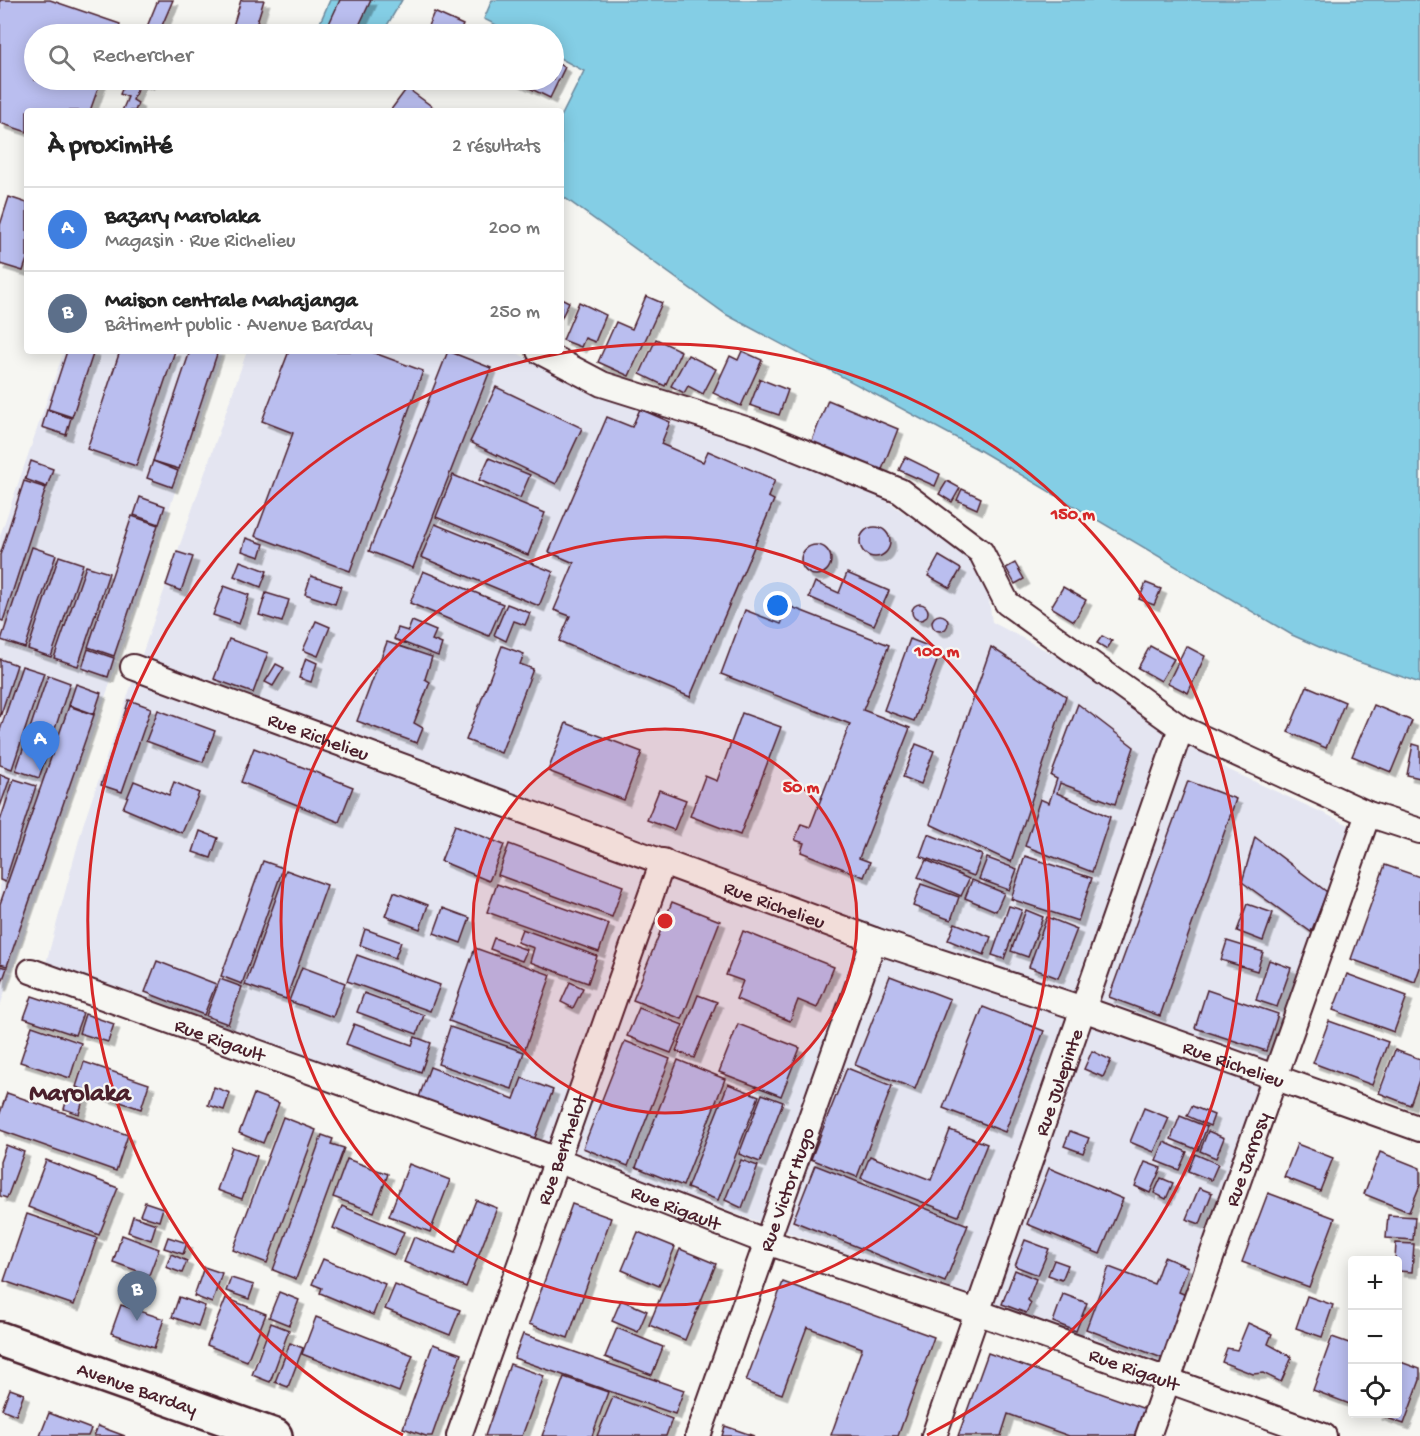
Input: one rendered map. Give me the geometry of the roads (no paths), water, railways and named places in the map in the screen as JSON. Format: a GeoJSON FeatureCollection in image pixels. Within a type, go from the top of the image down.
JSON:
{"type":"FeatureCollection","features":[{"type":"Feature","properties":{"kind":"main road","name":"Avenue Barday"},"geometry":{"type":"LineString","coordinates":[[0,1339],[275,1436]]}},
{"type":"Feature","properties":{"kind":"street"},"geometry":{"type":"LineString","coordinates":[[544,354],[602,384],[752,431],[900,491],[981,552],[1007,603],[1181,728],[1368,814],[1420,831]]}},
{"type":"Feature","properties":{"kind":"street","name":"Rue Richelieu"},"geometry":{"type":"LineString","coordinates":[[133,667],[874,940],[1083,1009],[1420,1129]]}},
{"type":"Feature","properties":{"kind":"street","name":"Rue Julepinte"},"geometry":{"type":"LineString","coordinates":[[934,1436],[1181,728]]}},
{"type":"Feature","properties":{"kind":"street","name":"Rue Jarrosy"},"geometry":{"type":"LineString","coordinates":[[1148,1436],[1368,814]]}},
{"type":"Feature","properties":{"kind":"street","name":"Rue Berthelot"},"geometry":{"type":"LineString","coordinates":[[459,1436],[663,861]]}},
{"type":"Feature","properties":{"kind":"street","name":"Rue Victor Hugo"},"geometry":{"type":"LineString","coordinates":[[698,1436],[874,940]]}},
{"type":"Feature","properties":{"kind":"street","name":"Rue Rigault"},"geometry":{"type":"LineString","coordinates":[[31,970],[557,1160],[767,1242],[977,1312],[1324,1436]]}},
{"type":"Feature","properties":{"kind":"water"},"geometry":{"type":"Polygon","coordinates":[[[330,0],[402,0],[388,24],[319,24],[330,0]]]}},
{"type":"Feature","properties":{"kind":"water"},"geometry":{"type":"Polygon","coordinates":[[[492,0],[1420,0],[1420,683],[1335,654],[1292,635],[979,450],[727,315],[564,197],[564,111],[584,71],[564,60],[564,24],[494,24],[484,19],[492,0]]]}},
{"type":"Feature","properties":{"kind":"place","name":"Bazary Marolaka"},"geometry":{"type":"Point","coordinates":[40,771]}},
{"type":"Feature","properties":{"kind":"place","name":"Maison centrale Mahajanga"},"geometry":{"type":"Point","coordinates":[137,1321]}},
{"type":"Feature","properties":{"kind":"district","name":"Marolaka"},"geometry":{"type":"Point","coordinates":[80,1091]}}]}
